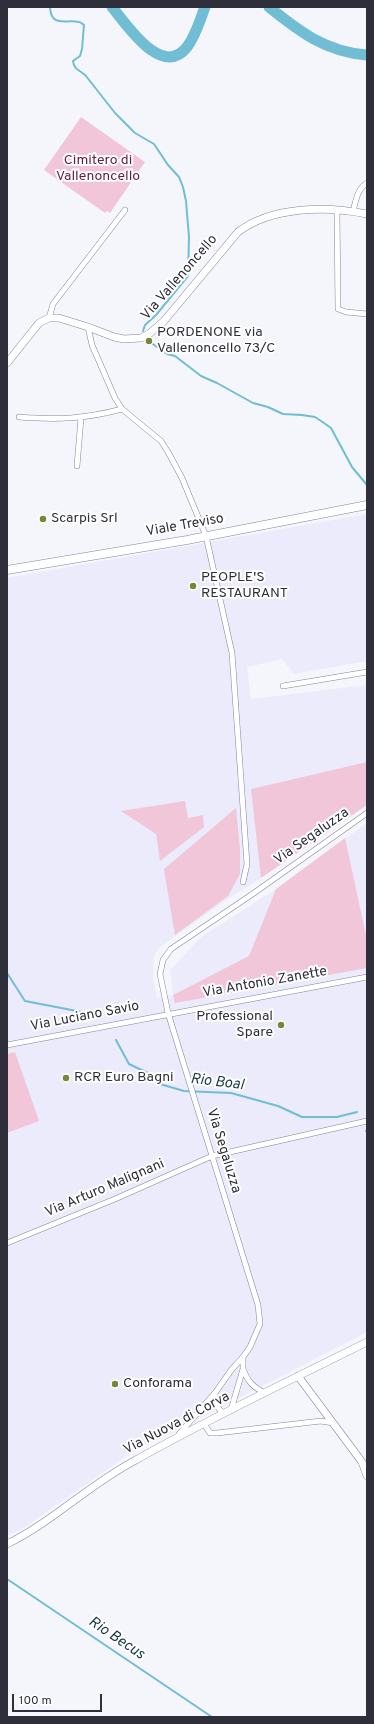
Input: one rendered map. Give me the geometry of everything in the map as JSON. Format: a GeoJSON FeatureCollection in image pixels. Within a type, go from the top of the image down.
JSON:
{"type":"FeatureCollection","features":[{"type":"Feature","properties":{"kind":"main road","name":"Viale Treviso"},"geometry":{"type":"LineString","coordinates":[[7,570],[206,536],[367,505]]}},
{"type":"Feature","properties":{"kind":"street"},"geometry":{"type":"LineString","coordinates":[[353,211],[361,187],[367,183]]}},
{"type":"Feature","properties":{"kind":"street"},"geometry":{"type":"LineString","coordinates":[[7,364],[39,323],[49,318],[53,304],[125,210]]}},
{"type":"Feature","properties":{"kind":"street","name":"Via Vallenoncello"},"geometry":{"type":"LineString","coordinates":[[49,318],[59,318],[119,338],[141,338],[149,334],[164,320],[224,246],[248,224],[259,219],[285,213],[314,210],[353,211],[367,214]]}},
{"type":"Feature","properties":{"kind":"street"},"geometry":{"type":"LineString","coordinates":[[337,210],[338,309],[346,312],[367,314]]}},
{"type":"Feature","properties":{"kind":"street"},"geometry":{"type":"LineString","coordinates":[[88,327],[92,345],[107,381],[122,409],[162,441],[175,464],[206,536],[232,653],[247,864],[243,882]]}},
{"type":"Feature","properties":{"kind":"street"},"geometry":{"type":"LineString","coordinates":[[19,417],[53,420],[81,418],[99,416],[122,409]]}},
{"type":"Feature","properties":{"kind":"street"},"geometry":{"type":"LineString","coordinates":[[77,466],[81,418]]}},
{"type":"Feature","properties":{"kind":"street"},"geometry":{"type":"LineString","coordinates":[[284,686],[367,672]]}},
{"type":"Feature","properties":{"kind":"street","name":"Via Segaluzza"},"geometry":{"type":"LineString","coordinates":[[173,1440],[215,1393],[232,1369],[243,1357],[250,1347],[260,1324],[258,1306],[168,1013],[160,974],[163,960],[171,949],[254,893],[367,813]]}},
{"type":"Feature","properties":{"kind":"street","name":"Via Antonio Zanette"},"geometry":{"type":"LineString","coordinates":[[168,1013],[367,976]]}},
{"type":"Feature","properties":{"kind":"street","name":"Via Luciano Savio"},"geometry":{"type":"LineString","coordinates":[[7,1045],[168,1013]]}},
{"type":"Feature","properties":{"kind":"street","name":"Via Arturo Malignani"},"geometry":{"type":"LineString","coordinates":[[7,1243],[115,1199],[212,1156],[367,1121]]}},
{"type":"Feature","properties":{"kind":"street","name":"Via Nuova di Corva"},"geometry":{"type":"LineString","coordinates":[[7,1544],[42,1523],[133,1461],[367,1342]]}},
{"type":"Feature","properties":{"kind":"street"},"geometry":{"type":"LineString","coordinates":[[231,1410],[243,1370],[243,1357]]}},
{"type":"Feature","properties":{"kind":"street"},"geometry":{"type":"LineString","coordinates":[[243,1370],[252,1387],[265,1393]]}},
{"type":"Feature","properties":{"kind":"street"},"geometry":{"type":"LineString","coordinates":[[298,1376],[362,1462],[367,1476]]}},
{"type":"Feature","properties":{"kind":"street"},"geometry":{"type":"LineString","coordinates":[[215,1393],[218,1410],[224,1414]]}},
{"type":"Feature","properties":{"kind":"street"},"geometry":{"type":"LineString","coordinates":[[204,1424],[210,1433],[217,1433],[321,1421],[333,1422]]}},
{"type":"Feature","properties":{"kind":"shaded area"},"geometry":{"type":"Polygon","coordinates":[[[367,514],[367,661],[294,674],[282,659],[247,667],[251,699],[367,685],[367,805],[261,878],[226,900],[160,947],[154,955],[153,977],[157,998],[173,995],[170,970],[201,937],[276,889],[367,823],[367,1332],[128,1455],[22,1529],[7,1535],[7,578],[367,514]]]}},
{"type":"Feature","properties":{"kind":"green space","name":"Cimitero di Vallenoncello"},"geometry":{"type":"Polygon","coordinates":[[[81,117],[145,162],[110,213],[107,211],[105,213],[44,170],[81,117]]]}},
{"type":"Feature","properties":{"kind":"green space"},"geometry":{"type":"Polygon","coordinates":[[[367,762],[367,805],[261,878],[251,789],[367,762]]]}},
{"type":"Feature","properties":{"kind":"green space"},"geometry":{"type":"Polygon","coordinates":[[[185,801],[188,818],[203,815],[204,827],[160,861],[156,834],[121,811],[185,801]]]}},
{"type":"Feature","properties":{"kind":"green space"},"geometry":{"type":"Polygon","coordinates":[[[236,808],[240,849],[240,874],[228,896],[175,935],[164,869],[236,808]]]}},
{"type":"Feature","properties":{"kind":"green space"},"geometry":{"type":"Polygon","coordinates":[[[345,838],[367,940],[367,968],[175,1003],[173,995],[249,956],[276,889],[345,838]]]}},
{"type":"Feature","properties":{"kind":"green space"},"geometry":{"type":"Polygon","coordinates":[[[15,1052],[39,1121],[7,1133],[7,1054],[15,1052]]]}},
{"type":"Feature","properties":{"kind":"waterway"},"geometry":{"type":"LineString","coordinates":[[50,7],[51,14],[56,20],[80,22],[84,25],[82,49],[80,56],[73,61],[75,66],[86,76],[115,113],[135,133],[154,144],[168,165],[179,177],[183,187],[186,201],[189,237],[188,276],[156,315],[145,325],[143,331]]}},
{"type":"Feature","properties":{"kind":"waterway"},"geometry":{"type":"LineString","coordinates":[[112,7],[146,46],[156,53],[167,57],[177,55],[187,47],[205,7]]}},
{"type":"Feature","properties":{"kind":"waterway"},"geometry":{"type":"LineString","coordinates":[[269,7],[292,25],[326,45],[339,50],[367,55]]}},
{"type":"Feature","properties":{"kind":"waterway"},"geometry":{"type":"LineString","coordinates":[[150,342],[167,354],[175,356],[201,376],[253,403],[268,407],[283,414],[315,417],[331,428],[352,467],[367,485]]}},
{"type":"Feature","properties":{"kind":"waterway","name":"Rio Boal"},"geometry":{"type":"LineString","coordinates":[[7,973],[25,1001],[87,1013],[91,1018]]}},
{"type":"Feature","properties":{"kind":"waterway","name":"Rio Boal"},"geometry":{"type":"LineString","coordinates":[[116,1040],[129,1064],[148,1073],[160,1084],[184,1091],[231,1093],[278,1106],[302,1117],[337,1117],[357,1112]]}},
{"type":"Feature","properties":{"kind":"waterway","name":"Rio Becus"},"geometry":{"type":"LineString","coordinates":[[7,1579],[212,1717]]}},
{"type":"Feature","properties":{"kind":"place","name":"PORDENONE via Vallenoncello 73/C"},"geometry":{"type":"Point","coordinates":[149,341]}},
{"type":"Feature","properties":{"kind":"place","name":"Scarpis Srl"},"geometry":{"type":"Point","coordinates":[43,519]}},
{"type":"Feature","properties":{"kind":"place","name":"PEOPLE'S RESTAURANT"},"geometry":{"type":"Point","coordinates":[193,586]}},
{"type":"Feature","properties":{"kind":"place","name":"Professional Spare"},"geometry":{"type":"Point","coordinates":[281,1025]}},
{"type":"Feature","properties":{"kind":"place","name":"RCR Euro Bagni"},"geometry":{"type":"Point","coordinates":[66,1078]}},
{"type":"Feature","properties":{"kind":"place","name":"Conforama"},"geometry":{"type":"Point","coordinates":[115,1384]}}]}
